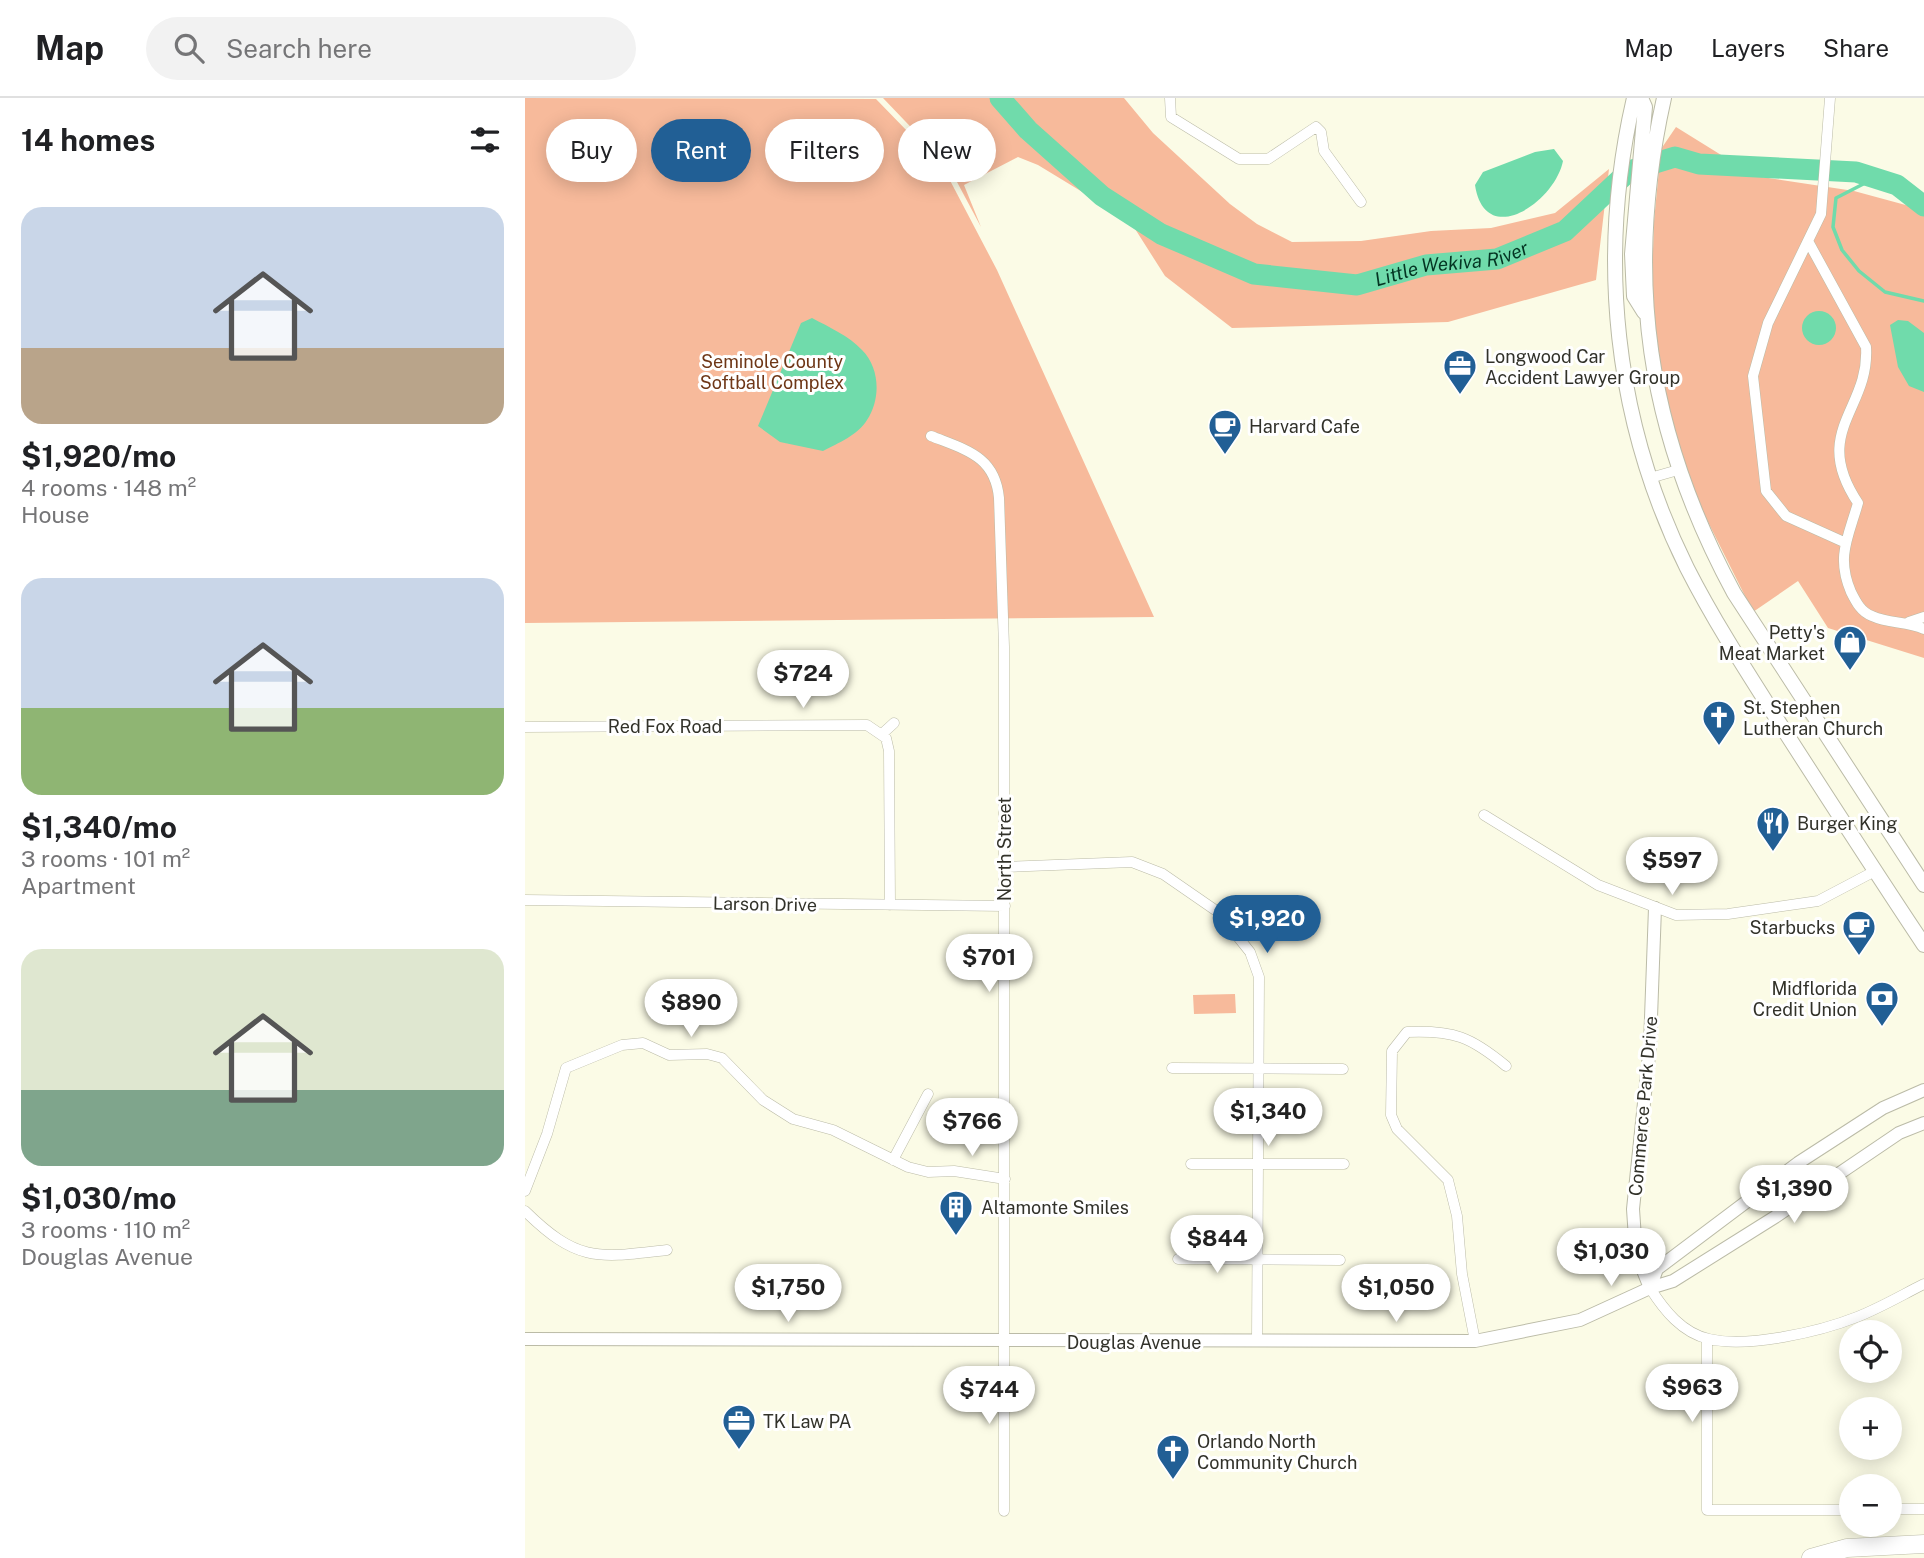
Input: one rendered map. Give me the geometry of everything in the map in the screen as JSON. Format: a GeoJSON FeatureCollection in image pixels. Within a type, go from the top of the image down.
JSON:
{"type":"FeatureCollection","features":[{"type":"Feature","properties":{"kind":"highway"},"geometry":{"type":"LineString","coordinates":[[1811,1558],[1847,1548],[1924,1544]]}},
{"type":"Feature","properties":{"kind":"main road"},"geometry":{"type":"LineString","coordinates":[[1634,98],[1623,148],[1615,217],[1615,298],[1619,346],[1635,429],[1650,478],[1669,529],[1708,608],[1924,945]]}},
{"type":"Feature","properties":{"kind":"main road"},"geometry":{"type":"LineString","coordinates":[[1641,98],[1645,107],[1632,254],[1634,296],[1644,312]]}},
{"type":"Feature","properties":{"kind":"main road"},"geometry":{"type":"LineString","coordinates":[[1664,98],[1651,184],[1644,312],[1657,392],[1678,470],[1702,530],[1734,593],[1924,885]]}},
{"type":"Feature","properties":{"kind":"main road","name":"Commerce Park Drive"},"geometry":{"type":"LineString","coordinates":[[1650,1288],[1636,1253],[1633,1209],[1650,1045],[1655,908]]}},
{"type":"Feature","properties":{"kind":"main road"},"geometry":{"type":"LineString","coordinates":[[1650,1288],[1657,1269],[1798,1163],[1883,1108],[1924,1090]]}},
{"type":"Feature","properties":{"kind":"main road","name":"Douglas Avenue"},"geometry":{"type":"LineString","coordinates":[[525,1339],[1005,1342],[1475,1340],[1580,1320],[1650,1288],[1673,1281],[1776,1217],[1899,1133],[1924,1123]]}},
{"type":"Feature","properties":{"kind":"street"},"geometry":{"type":"LineString","coordinates":[[1170,98],[1171,117],[1239,159],[1268,159],[1316,127],[1321,132],[1324,151],[1361,202]]}},
{"type":"Feature","properties":{"kind":"street"},"geometry":{"type":"LineString","coordinates":[[1830,98],[1821,214],[1768,323],[1753,376],[1766,491],[1786,516],[1846,543]]}},
{"type":"Feature","properties":{"kind":"street"},"geometry":{"type":"LineString","coordinates":[[1809,243],[1866,347],[1867,363],[1843,424],[1840,447],[1843,480],[1858,503],[1846,543],[1842,571],[1857,604],[1870,616],[1909,622],[1924,629]]}},
{"type":"Feature","properties":{"kind":"street","name":"North Street"},"geometry":{"type":"LineString","coordinates":[[931,436],[980,458],[997,480],[1004,647],[1004,1511]]}},
{"type":"Feature","properties":{"kind":"street"},"geometry":{"type":"LineString","coordinates":[[1650,478],[1678,470]]}},
{"type":"Feature","properties":{"kind":"street"},"geometry":{"type":"LineString","coordinates":[[1909,622],[1924,617]]}},
{"type":"Feature","properties":{"kind":"street"},"geometry":{"type":"LineString","coordinates":[[890,905],[889,751],[882,734],[894,723]]}},
{"type":"Feature","properties":{"kind":"street","name":"Red Fox Road"},"geometry":{"type":"LineString","coordinates":[[525,727],[867,725],[882,734]]}},
{"type":"Feature","properties":{"kind":"street"},"geometry":{"type":"LineString","coordinates":[[1484,815],[1598,885],[1676,915],[1728,915],[1818,901],[1875,871]]}},
{"type":"Feature","properties":{"kind":"street"},"geometry":{"type":"LineString","coordinates":[[1005,867],[1132,862],[1163,874],[1218,912],[1250,952],[1259,976],[1257,1341]]}},
{"type":"Feature","properties":{"kind":"street","name":"Larson Drive"},"geometry":{"type":"LineString","coordinates":[[525,900],[1005,906]]}},
{"type":"Feature","properties":{"kind":"street"},"geometry":{"type":"LineString","coordinates":[[1475,1340],[1462,1274],[1457,1216],[1448,1180],[1397,1129],[1391,1115],[1392,1051],[1408,1032],[1425,1031],[1478,1042],[1507,1066]]}},
{"type":"Feature","properties":{"kind":"street"},"geometry":{"type":"LineString","coordinates":[[525,1191],[547,1134],[566,1068],[622,1045],[643,1043],[669,1055],[707,1054],[722,1058],[763,1100],[793,1119],[833,1130],[893,1160],[928,1172],[954,1171],[1005,1179]]}},
{"type":"Feature","properties":{"kind":"street"},"geometry":{"type":"LineString","coordinates":[[1173,1068],[1343,1069]]}},
{"type":"Feature","properties":{"kind":"street"},"geometry":{"type":"LineString","coordinates":[[893,1160],[928,1094]]}},
{"type":"Feature","properties":{"kind":"street"},"geometry":{"type":"LineString","coordinates":[[1191,1164],[1344,1164]]}},
{"type":"Feature","properties":{"kind":"street"},"geometry":{"type":"LineString","coordinates":[[525,1211],[568,1247],[587,1255],[611,1256],[667,1250]]}},
{"type":"Feature","properties":{"kind":"street"},"geometry":{"type":"LineString","coordinates":[[1178,1259],[1340,1260]]}},
{"type":"Feature","properties":{"kind":"street"},"geometry":{"type":"LineString","coordinates":[[1839,1510],[1707,1510],[1707,1339],[1760,1339],[1812,1330],[1856,1318],[1924,1284]]}},
{"type":"Feature","properties":{"kind":"street","name":"Commerce Park Drive"},"geometry":{"type":"LineString","coordinates":[[1650,1288],[1666,1313],[1707,1339]]}},
{"type":"Feature","properties":{"kind":"street"},"geometry":{"type":"LineString","coordinates":[[1902,1509],[1924,1509]]}},
{"type":"Feature","properties":{"kind":"green space","name":"Seminole County Softball Complex"},"geometry":{"type":"Polygon","coordinates":[[[525,98],[876,99],[898,122],[898,182],[951,182],[997,270],[1154,617],[525,623],[525,98]]]}},
{"type":"Feature","properties":{"kind":"green space"},"geometry":{"type":"Polygon","coordinates":[[[883,98],[1124,98],[1153,133],[1230,204],[1257,224],[1292,242],[1361,241],[1431,231],[1491,228],[1555,213],[1609,169],[1596,280],[1448,322],[1232,328],[1165,276],[1130,221],[1038,165],[1018,157],[996,168],[996,119],[903,119],[883,98]]]}},
{"type":"Feature","properties":{"kind":"green space"},"geometry":{"type":"Polygon","coordinates":[[[1676,127],[1755,176],[1854,191],[1924,210],[1924,658],[1828,628],[1798,581],[1753,612],[1695,496],[1663,391],[1651,311],[1654,221],[1661,149],[1676,127]]]}},
{"type":"Feature","properties":{"kind":"green space"},"geometry":{"type":"Polygon","coordinates":[[[957,182],[970,182],[964,185],[981,227],[957,182]]]}},
{"type":"Feature","properties":{"kind":"green space"},"geometry":{"type":"Polygon","coordinates":[[[1235,994],[1236,1013],[1194,1014],[1193,995],[1235,994]]]}},
{"type":"Feature","properties":{"kind":"shaded area"},"geometry":{"type":"Polygon","coordinates":[[[1554,149],[1563,161],[1547,191],[1534,204],[1520,213],[1505,217],[1492,214],[1481,204],[1475,185],[1483,172],[1535,152],[1554,149]]]}},
{"type":"Feature","properties":{"kind":"shaded area"},"geometry":{"type":"Polygon","coordinates":[[[1819,311],[1831,316],[1836,328],[1831,340],[1819,345],[1807,340],[1802,328],[1807,316],[1819,311]]]}},
{"type":"Feature","properties":{"kind":"shaded area"},"geometry":{"type":"Polygon","coordinates":[[[812,318],[845,336],[862,350],[872,366],[876,384],[875,403],[863,425],[847,438],[823,451],[780,442],[758,426],[801,323],[812,318]]]}},
{"type":"Feature","properties":{"kind":"shaded area"},"geometry":{"type":"Polygon","coordinates":[[[1898,320],[1908,321],[1924,333],[1924,392],[1909,386],[1898,367],[1890,325],[1898,320]]]}},
{"type":"Feature","properties":{"kind":"waterway","name":"Little Wekiva River"},"geometry":{"type":"LineString","coordinates":[[1000,98],[1028,130],[1102,196],[1161,234],[1254,274],[1357,285],[1426,265],[1497,259],[1565,231],[1629,171],[1675,157],[1699,164],[1856,172],[1897,185],[1924,206]]}},
{"type":"Feature","properties":{"kind":"waterway"},"geometry":{"type":"LineString","coordinates":[[1875,178],[1836,198],[1833,227],[1842,250],[1859,271],[1885,292],[1924,301]]}},
{"type":"Feature","properties":{"kind":"place","name":"Longwood Car Accident Lawyer Group"},"geometry":{"type":"Point","coordinates":[1460,396]}},
{"type":"Feature","properties":{"kind":"place","name":"Harvard Cafe"},"geometry":{"type":"Point","coordinates":[1225,456]}},
{"type":"Feature","properties":{"kind":"place","name":"Petty's Meat Market"},"geometry":{"type":"Point","coordinates":[1850,672]}},
{"type":"Feature","properties":{"kind":"place","name":"St. Stephen Lutheran Church"},"geometry":{"type":"Point","coordinates":[1719,747]}},
{"type":"Feature","properties":{"kind":"place","name":"Burger King"},"geometry":{"type":"Point","coordinates":[1773,853]}},
{"type":"Feature","properties":{"kind":"place","name":"Starbucks"},"geometry":{"type":"Point","coordinates":[1859,957]}},
{"type":"Feature","properties":{"kind":"place","name":"Midflorida Credit Union"},"geometry":{"type":"Point","coordinates":[1882,1028]}},
{"type":"Feature","properties":{"kind":"place","name":"Altamonte Smiles"},"geometry":{"type":"Point","coordinates":[956,1237]}},
{"type":"Feature","properties":{"kind":"place","name":"TK Law PA"},"geometry":{"type":"Point","coordinates":[739,1451]}},
{"type":"Feature","properties":{"kind":"place","name":"Orlando North Community Church"},"geometry":{"type":"Point","coordinates":[1173,1481]}}]}
